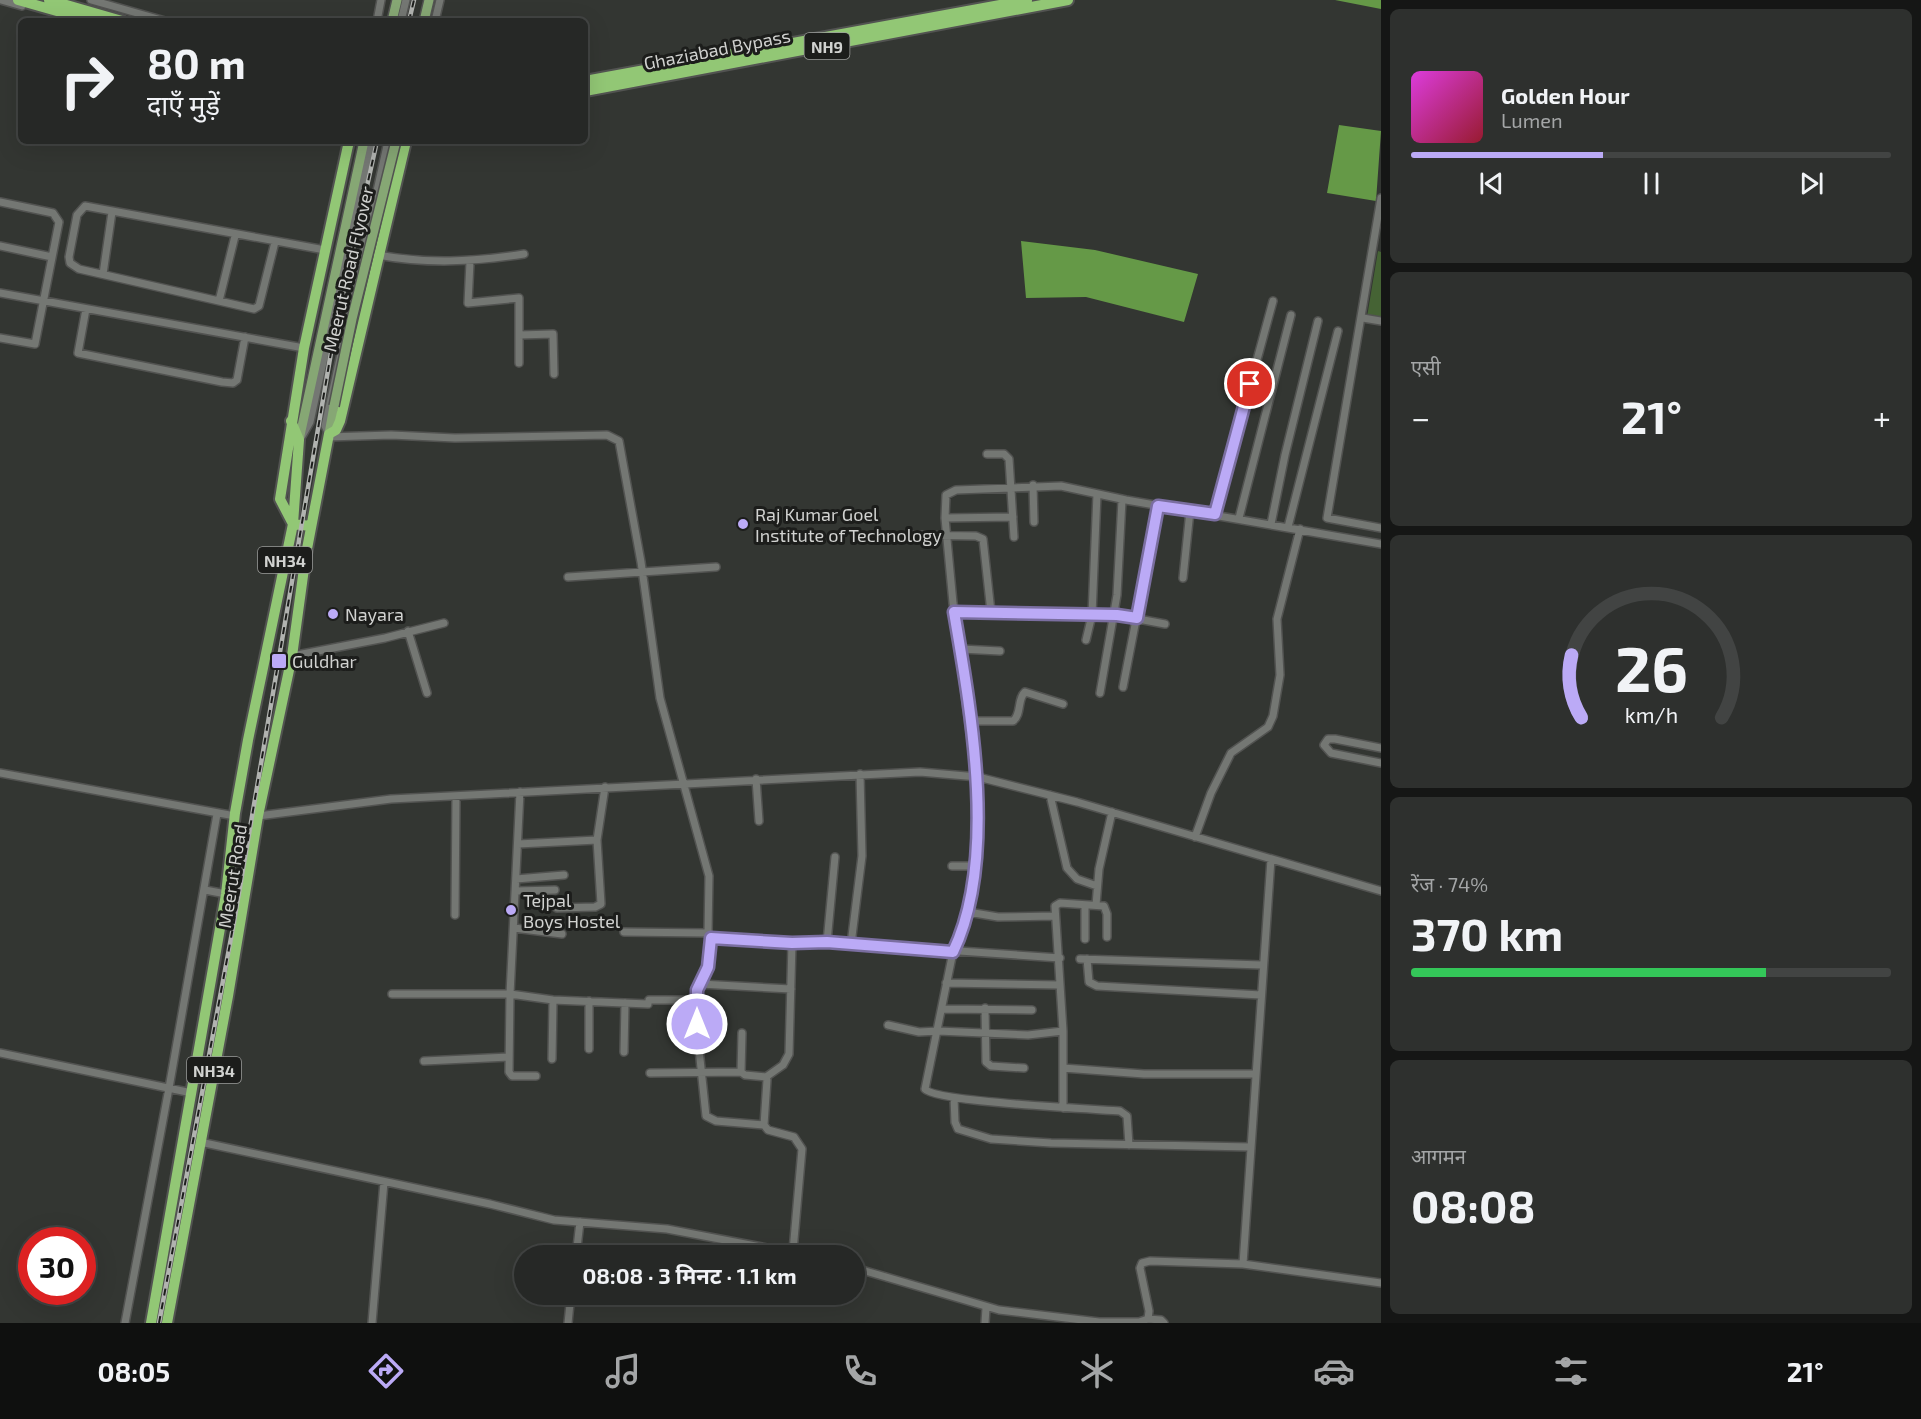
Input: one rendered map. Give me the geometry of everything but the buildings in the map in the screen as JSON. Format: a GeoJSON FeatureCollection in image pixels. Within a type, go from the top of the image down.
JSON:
{"type":"FeatureCollection","features":[{"type":"Feature","properties":{"kind":"highway"},"geometry":{"type":"LineString","coordinates":[[18,0],[81,18]]}},
{"type":"Feature","properties":{"kind":"highway"},"geometry":{"type":"LineString","coordinates":[[49,0],[112,18]]}},
{"type":"Feature","properties":{"kind":"highway","name":"Ghaziabad Bypass"},"geometry":{"type":"LineString","coordinates":[[588,90],[932,22],[976,5],[1027,0]]}},
{"type":"Feature","properties":{"kind":"highway","name":"Ghaziabad Bypass"},"geometry":{"type":"LineString","coordinates":[[588,80],[1068,0]]}},
{"type":"Feature","properties":{"kind":"highway"},"geometry":{"type":"LineString","coordinates":[[311,526],[293,524],[280,499],[304,348],[348,144]]}},
{"type":"Feature","properties":{"kind":"highway","name":"Meerut Road"},"geometry":{"type":"LineString","coordinates":[[167,1323],[228,996],[258,816],[292,656],[311,526],[328,435],[336,430],[340,421],[402,144]]}},
{"type":"Feature","properties":{"kind":"highway"},"geometry":{"type":"LineString","coordinates":[[291,421],[299,440]]}},
{"type":"Feature","properties":{"kind":"highway","name":"Meerut Road"},"geometry":{"type":"LineString","coordinates":[[151,1323],[226,894],[235,816],[260,679],[293,524],[299,440]]}},
{"type":"Feature","properties":{"kind":"main road"},"geometry":{"type":"LineString","coordinates":[[393,18],[397,0]]}},
{"type":"Feature","properties":{"kind":"main road"},"geometry":{"type":"LineString","coordinates":[[425,18],[429,0]]}},
{"type":"Feature","properties":{"kind":"main road","name":"Meerut Road Flyover"},"geometry":{"type":"LineString","coordinates":[[299,440],[363,144]]}},
{"type":"Feature","properties":{"kind":"main road","name":"Meerut Road Flyover"},"geometry":{"type":"LineString","coordinates":[[328,435],[352,319],[401,144]]}},
{"type":"Feature","properties":{"kind":"street"},"geometry":{"type":"LineString","coordinates":[[1,0],[63,18]]}},
{"type":"Feature","properties":{"kind":"street"},"geometry":{"type":"LineString","coordinates":[[91,0],[154,18]]}},
{"type":"Feature","properties":{"kind":"street"},"geometry":{"type":"LineString","coordinates":[[378,18],[381,0]]}},
{"type":"Feature","properties":{"kind":"street"},"geometry":{"type":"LineString","coordinates":[[402,18],[406,0]]}},
{"type":"Feature","properties":{"kind":"street"},"geometry":{"type":"LineString","coordinates":[[436,18],[440,0]]}},
{"type":"Feature","properties":{"kind":"street"},"geometry":{"type":"LineString","coordinates":[[299,440],[310,422],[370,144]]}},
{"type":"Feature","properties":{"kind":"street"},"geometry":{"type":"LineString","coordinates":[[387,144],[325,426],[328,435],[614,437],[622,446],[643,572],[660,698],[681,783],[709,876],[708,967],[700,984],[698,1000],[701,1073],[708,1119],[764,1125]]}},
{"type":"Feature","properties":{"kind":"street"},"geometry":{"type":"LineString","coordinates":[[1381,198],[1380,223],[1327,518],[1381,528]]}},
{"type":"Feature","properties":{"kind":"street"},"geometry":{"type":"LineString","coordinates":[[0,202],[57,215],[58,222],[45,301],[35,344],[0,338]]}},
{"type":"Feature","properties":{"kind":"street"},"geometry":{"type":"LineString","coordinates":[[275,242],[259,306],[254,309],[74,266],[69,257],[79,210],[85,207],[235,236],[275,242],[325,250]]}},
{"type":"Feature","properties":{"kind":"street"},"geometry":{"type":"LineString","coordinates":[[103,274],[112,212]]}},
{"type":"Feature","properties":{"kind":"street"},"geometry":{"type":"LineString","coordinates":[[219,301],[235,236]]}},
{"type":"Feature","properties":{"kind":"street"},"geometry":{"type":"LineString","coordinates":[[0,246],[52,257]]}},
{"type":"Feature","properties":{"kind":"street"},"geometry":{"type":"LineString","coordinates":[[377,255],[425,262],[470,262],[524,254]]}},
{"type":"Feature","properties":{"kind":"street"},"geometry":{"type":"LineString","coordinates":[[470,262],[468,303],[519,298],[519,363]]}},
{"type":"Feature","properties":{"kind":"street"},"geometry":{"type":"LineString","coordinates":[[0,293],[304,348]]}},
{"type":"Feature","properties":{"kind":"street"},"geometry":{"type":"LineString","coordinates":[[1215,514],[1273,301]]}},
{"type":"Feature","properties":{"kind":"street"},"geometry":{"type":"LineString","coordinates":[[86,309],[78,353],[222,382],[233,383],[237,380],[245,338]]}},
{"type":"Feature","properties":{"kind":"street"},"geometry":{"type":"LineString","coordinates":[[1239,518],[1291,315]]}},
{"type":"Feature","properties":{"kind":"street"},"geometry":{"type":"LineString","coordinates":[[1363,318],[1381,321]]}},
{"type":"Feature","properties":{"kind":"street"},"geometry":{"type":"LineString","coordinates":[[1271,524],[1285,455],[1318,321]]}},
{"type":"Feature","properties":{"kind":"street"},"geometry":{"type":"LineString","coordinates":[[1288,527],[1338,332]]}},
{"type":"Feature","properties":{"kind":"street"},"geometry":{"type":"LineString","coordinates":[[519,335],[553,334],[554,374]]}},
{"type":"Feature","properties":{"kind":"street"},"geometry":{"type":"LineString","coordinates":[[987,454],[1008,456],[1014,537]]}},
{"type":"Feature","properties":{"kind":"street"},"geometry":{"type":"LineString","coordinates":[[1033,485],[1034,522]]}},
{"type":"Feature","properties":{"kind":"street"},"geometry":{"type":"LineString","coordinates":[[1129,1144],[1128,1122],[1124,1113],[954,1098],[930,1094],[926,1089],[953,952],[963,931],[968,912],[975,866],[978,777],[954,612],[944,500],[950,492],[1012,486],[1061,486],[1122,500],[1239,518],[1381,544]]}},
{"type":"Feature","properties":{"kind":"street"},"geometry":{"type":"LineString","coordinates":[[1086,640],[1092,615],[1097,494]]}},
{"type":"Feature","properties":{"kind":"street"},"geometry":{"type":"LineString","coordinates":[[1100,693],[1115,615],[1122,500]]}},
{"type":"Feature","properties":{"kind":"street"},"geometry":{"type":"LineString","coordinates":[[1123,687],[1158,506]]}},
{"type":"Feature","properties":{"kind":"street"},"geometry":{"type":"LineString","coordinates":[[1184,578],[1190,511]]}},
{"type":"Feature","properties":{"kind":"street"},"geometry":{"type":"LineString","coordinates":[[945,518],[1013,517]]}},
{"type":"Feature","properties":{"kind":"street"},"geometry":{"type":"LineString","coordinates":[[1195,837],[1211,793],[1231,753],[1268,727],[1273,717],[1280,675],[1277,619],[1300,529]]}},
{"type":"Feature","properties":{"kind":"street"},"geometry":{"type":"LineString","coordinates":[[910,535],[983,538],[991,612]]}},
{"type":"Feature","properties":{"kind":"street"},"geometry":{"type":"LineString","coordinates":[[568,578],[716,567]]}},
{"type":"Feature","properties":{"kind":"street"},"geometry":{"type":"LineString","coordinates":[[954,612],[1115,615],[1165,624]]}},
{"type":"Feature","properties":{"kind":"street"},"geometry":{"type":"LineString","coordinates":[[292,656],[444,623]]}},
{"type":"Feature","properties":{"kind":"street"},"geometry":{"type":"LineString","coordinates":[[408,632],[428,693]]}},
{"type":"Feature","properties":{"kind":"street"},"geometry":{"type":"LineString","coordinates":[[961,649],[1000,651]]}},
{"type":"Feature","properties":{"kind":"street"},"geometry":{"type":"LineString","coordinates":[[969,721],[1013,721],[1017,717],[1021,696],[1025,692],[1063,704]]}},
{"type":"Feature","properties":{"kind":"street"},"geometry":{"type":"LineString","coordinates":[[1381,748],[1335,739],[1328,739],[1324,745],[1331,753],[1381,763]]}},
{"type":"Feature","properties":{"kind":"street"},"geometry":{"type":"LineString","coordinates":[[258,816],[391,799],[920,772],[978,777],[1050,795],[1381,891]]}},
{"type":"Feature","properties":{"kind":"street"},"geometry":{"type":"LineString","coordinates":[[0,773],[235,816]]}},
{"type":"Feature","properties":{"kind":"street"},"geometry":{"type":"LineString","coordinates":[[850,944],[862,856],[860,774]]}},
{"type":"Feature","properties":{"kind":"street"},"geometry":{"type":"LineString","coordinates":[[756,779],[759,821]]}},
{"type":"Feature","properties":{"kind":"street"},"geometry":{"type":"LineString","coordinates":[[557,908],[595,907],[601,904],[597,840],[605,787]]}},
{"type":"Feature","properties":{"kind":"street"},"geometry":{"type":"LineString","coordinates":[[519,792],[510,994],[510,1075],[536,1076]]}},
{"type":"Feature","properties":{"kind":"street"},"geometry":{"type":"LineString","coordinates":[[1050,795],[1067,868],[1077,879],[1097,885]]}},
{"type":"Feature","properties":{"kind":"street"},"geometry":{"type":"LineString","coordinates":[[455,915],[456,796]]}},
{"type":"Feature","properties":{"kind":"street"},"geometry":{"type":"LineString","coordinates":[[1096,905],[1097,885],[1112,812]]}},
{"type":"Feature","properties":{"kind":"street"},"geometry":{"type":"LineString","coordinates":[[125,1323],[170,1088],[177,1033],[205,890],[217,814]]}},
{"type":"Feature","properties":{"kind":"street"},"geometry":{"type":"LineString","coordinates":[[518,844],[597,840]]}},
{"type":"Feature","properties":{"kind":"street"},"geometry":{"type":"LineString","coordinates":[[827,942],[835,857]]}},
{"type":"Feature","properties":{"kind":"street"},"geometry":{"type":"LineString","coordinates":[[1244,1264],[1262,965],[1271,859]]}},
{"type":"Feature","properties":{"kind":"street"},"geometry":{"type":"LineString","coordinates":[[952,866],[975,866]]}},
{"type":"Feature","properties":{"kind":"street"},"geometry":{"type":"LineString","coordinates":[[516,879],[564,875]]}},
{"type":"Feature","properties":{"kind":"street"},"geometry":{"type":"LineString","coordinates":[[205,890],[226,894]]}},
{"type":"Feature","properties":{"kind":"street"},"geometry":{"type":"LineString","coordinates":[[516,891],[555,890]]}},
{"type":"Feature","properties":{"kind":"street"},"geometry":{"type":"LineString","coordinates":[[1063,1108],[1063,1031],[1055,906],[1060,903],[1104,906],[1107,937]]}},
{"type":"Feature","properties":{"kind":"street"},"geometry":{"type":"LineString","coordinates":[[1084,905],[1085,939]]}},
{"type":"Feature","properties":{"kind":"street"},"geometry":{"type":"LineString","coordinates":[[968,912],[998,917],[1055,916]]}},
{"type":"Feature","properties":{"kind":"street"},"geometry":{"type":"LineString","coordinates":[[514,928],[562,934]]}},
{"type":"Feature","properties":{"kind":"street"},"geometry":{"type":"LineString","coordinates":[[624,932],[709,935],[792,943],[827,942],[1060,958]]}},
{"type":"Feature","properties":{"kind":"street"},"geometry":{"type":"LineString","coordinates":[[650,1073],[741,1072],[745,1075],[766,1077],[783,1065],[789,1054],[792,943]]}},
{"type":"Feature","properties":{"kind":"street"},"geometry":{"type":"LineString","coordinates":[[1261,995],[1097,986],[1089,982],[1084,959],[1262,965]]}},
{"type":"Feature","properties":{"kind":"street"},"geometry":{"type":"LineString","coordinates":[[946,983],[1060,985]]}},
{"type":"Feature","properties":{"kind":"street"},"geometry":{"type":"LineString","coordinates":[[700,984],[791,989]]}},
{"type":"Feature","properties":{"kind":"street"},"geometry":{"type":"LineString","coordinates":[[392,994],[510,994],[553,1000],[625,1003],[698,1000]]}},
{"type":"Feature","properties":{"kind":"street"},"geometry":{"type":"LineString","coordinates":[[552,1059],[553,1000]]}},
{"type":"Feature","properties":{"kind":"street"},"geometry":{"type":"LineString","coordinates":[[589,1001],[589,1049]]}},
{"type":"Feature","properties":{"kind":"street"},"geometry":{"type":"LineString","coordinates":[[624,1052],[625,1003]]}},
{"type":"Feature","properties":{"kind":"street"},"geometry":{"type":"LineString","coordinates":[[985,1008],[985,1059],[988,1065],[1024,1068]]}},
{"type":"Feature","properties":{"kind":"street"},"geometry":{"type":"LineString","coordinates":[[942,1009],[1032,1010]]}},
{"type":"Feature","properties":{"kind":"street"},"geometry":{"type":"LineString","coordinates":[[888,1025],[919,1032],[938,1030],[985,1035],[1028,1035],[1063,1031]]}},
{"type":"Feature","properties":{"kind":"street"},"geometry":{"type":"LineString","coordinates":[[741,1072],[742,1032]]}},
{"type":"Feature","properties":{"kind":"street"},"geometry":{"type":"LineString","coordinates":[[0,1053],[192,1093]]}},
{"type":"Feature","properties":{"kind":"street"},"geometry":{"type":"LineString","coordinates":[[424,1060],[509,1057]]}},
{"type":"Feature","properties":{"kind":"street"},"geometry":{"type":"LineString","coordinates":[[1063,1068],[1144,1074],[1255,1074]]}},
{"type":"Feature","properties":{"kind":"street"},"geometry":{"type":"LineString","coordinates":[[766,1077],[764,1125],[768,1130],[794,1137],[802,1149],[794,1245]]}},
{"type":"Feature","properties":{"kind":"street"},"geometry":{"type":"LineString","coordinates":[[954,1098],[956,1126],[962,1132],[991,1139],[1051,1143],[1251,1147]]}},
{"type":"Feature","properties":{"kind":"street"},"geometry":{"type":"LineString","coordinates":[[200,1142],[490,1204],[536,1217],[667,1229],[759,1245]]}},
{"type":"Feature","properties":{"kind":"street"},"geometry":{"type":"LineString","coordinates":[[372,1323],[384,1182]]}},
{"type":"Feature","properties":{"kind":"street"},"geometry":{"type":"LineString","coordinates":[[577,1245],[580,1222]]}},
{"type":"Feature","properties":{"kind":"street"},"geometry":{"type":"LineString","coordinates":[[1148,1319],[1140,1268],[1142,1263],[1155,1260],[1244,1264],[1381,1283]]}},
{"type":"Feature","properties":{"kind":"street"},"geometry":{"type":"LineString","coordinates":[[865,1271],[986,1308],[1099,1322],[1139,1322],[1148,1319],[1161,1320],[1164,1323]]}},
{"type":"Feature","properties":{"kind":"street"},"geometry":{"type":"LineString","coordinates":[[568,1323],[570,1305]]}},
{"type":"Feature","properties":{"kind":"street"},"geometry":{"type":"LineString","coordinates":[[985,1323],[986,1308]]}},
{"type":"Feature","properties":{"kind":"shaded area"},"geometry":{"type":"Polygon","coordinates":[[[1335,0],[1381,0],[1381,9],[1335,0]]]}},
{"type":"Feature","properties":{"kind":"shaded area"},"geometry":{"type":"Polygon","coordinates":[[[1339,125],[1381,131],[1376,201],[1327,193],[1339,125]]]}},
{"type":"Feature","properties":{"kind":"shaded area"},"geometry":{"type":"Polygon","coordinates":[[[1021,241],[1095,250],[1198,274],[1184,322],[1086,297],[1026,298],[1021,241]]]}},
{"type":"Feature","properties":{"kind":"shaded area"},"geometry":{"type":"Polygon","coordinates":[[[1378,251],[1381,252],[1381,319],[1367,317],[1378,251]]]}},
{"type":"Feature","properties":{"kind":"railway"},"geometry":{"type":"LineString","coordinates":[[410,18],[414,0]]}},
{"type":"Feature","properties":{"kind":"railway"},"geometry":{"type":"LineString","coordinates":[[159,1323],[234,922],[334,335],[376,144]]}},
{"type":"Feature","properties":{"kind":"place","name":"Raj Kumar Goel Institute of Technology"},"geometry":{"type":"Point","coordinates":[743,524]}},
{"type":"Feature","properties":{"kind":"place","name":"Nayara"},"geometry":{"type":"Point","coordinates":[333,614]}},
{"type":"Feature","properties":{"kind":"place","name":"Guldhar"},"geometry":{"type":"Point","coordinates":[279,661]}},
{"type":"Feature","properties":{"kind":"place","name":"Tejpal Boys Hostel"},"geometry":{"type":"Point","coordinates":[511,910]}},
{"type":"Feature","properties":{"kind":"route"},"geometry":{"type":"LineString","coordinates":[[697,1024],[699,1008],[697,990],[708,967],[711,938],[714,940],[792,943],[827,942],[953,952],[963,931],[968,912],[976,846],[978,792],[961,649],[954,612],[1117,615],[1137,618],[1158,506],[1215,514],[1250,384]]}}]}
